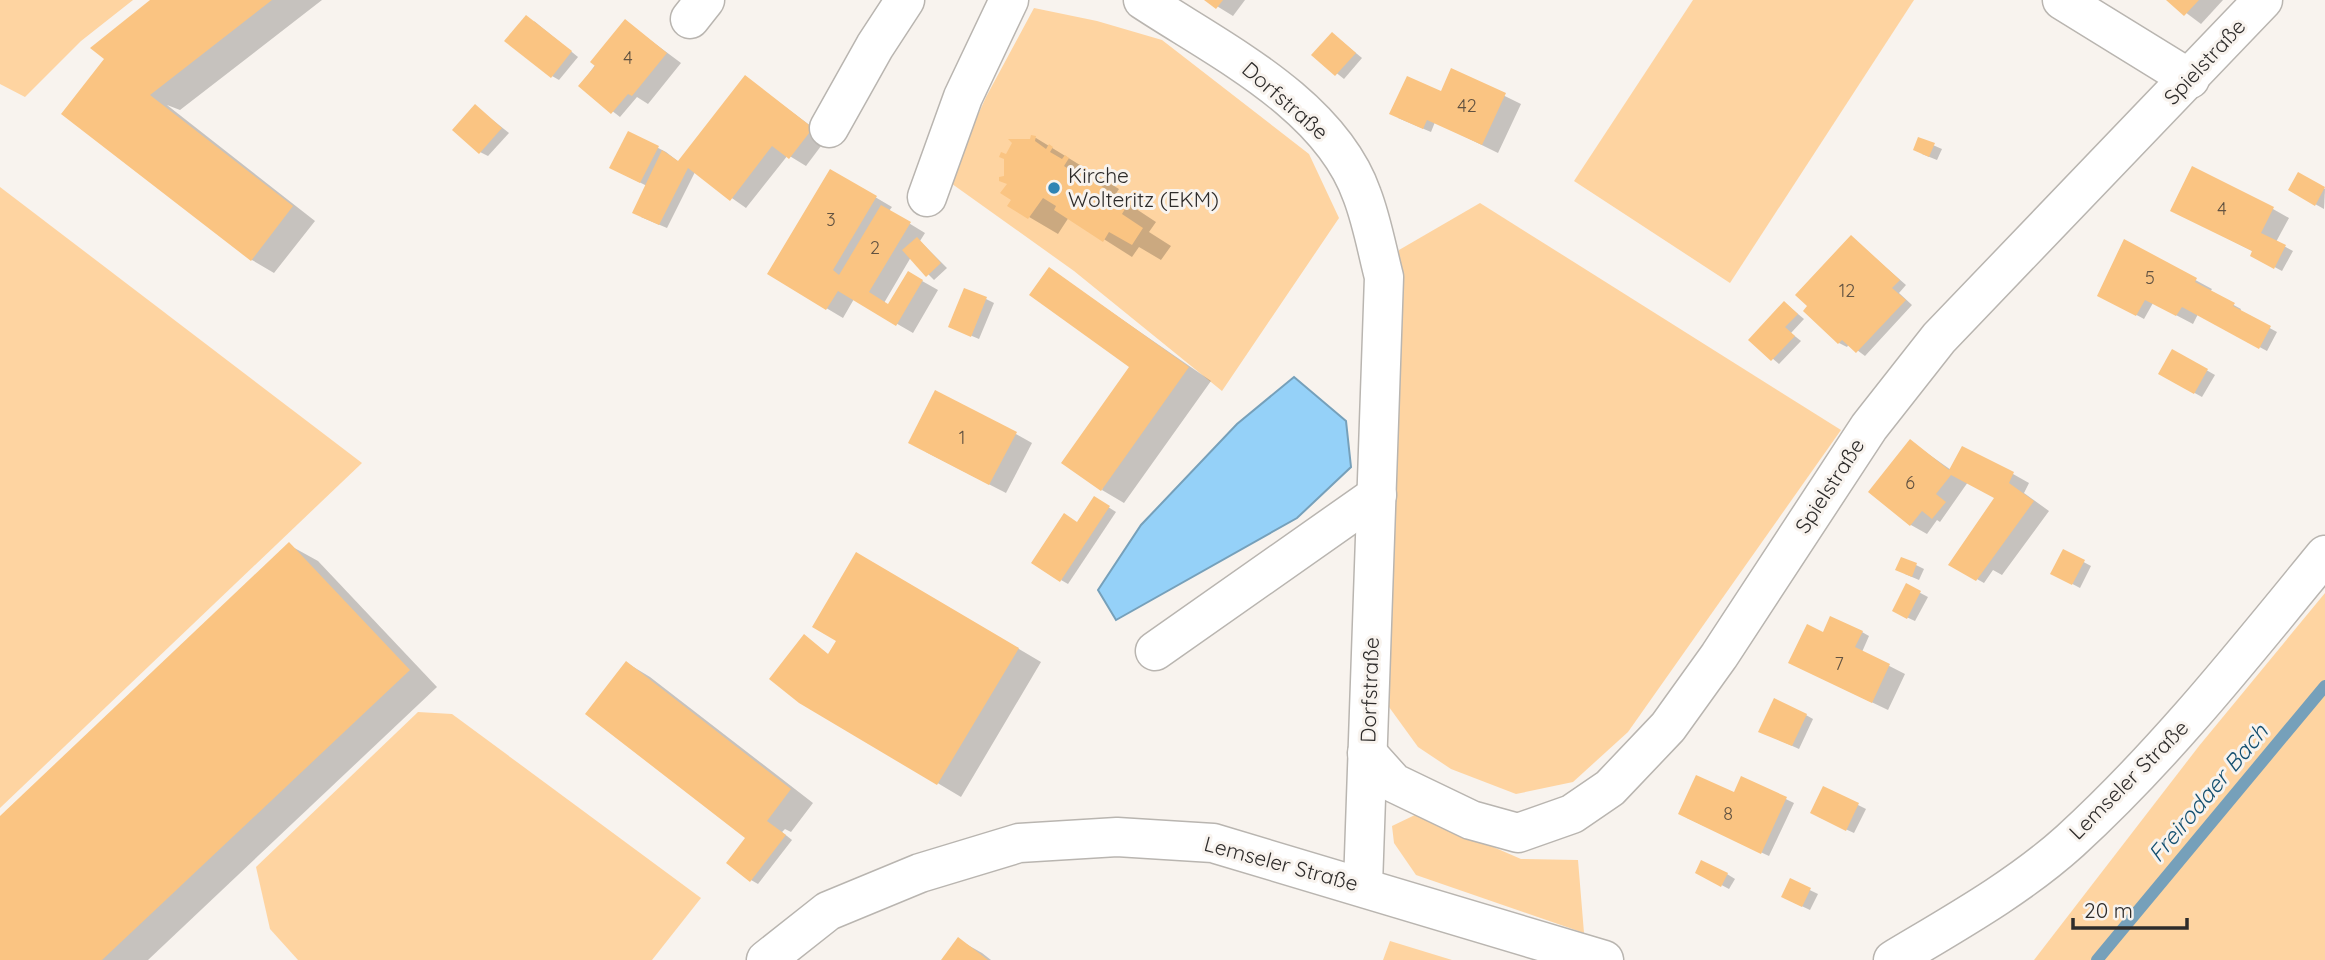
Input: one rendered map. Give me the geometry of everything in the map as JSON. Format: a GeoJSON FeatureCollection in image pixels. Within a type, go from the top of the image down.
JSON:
{"type":"FeatureCollection","features":[{"type":"Feature","properties":{"kind":"street"},"geometry":{"type":"LineString","coordinates":[[830,128],[875,46],[905,0]]}},
{"type":"Feature","properties":{"kind":"street"},"geometry":{"type":"LineString","coordinates":[[927,197],[963,97],[1009,0]]}},
{"type":"Feature","properties":{"kind":"street","name":"Dorfstraße"},"geometry":{"type":"LineString","coordinates":[[1143,0],[1260,74],[1331,139],[1362,193],[1384,277],[1363,886]]}},
{"type":"Feature","properties":{"kind":"street"},"geometry":{"type":"LineString","coordinates":[[2062,0],[2190,79]]}},
{"type":"Feature","properties":{"kind":"street","name":"Spielstraße"},"geometry":{"type":"LineString","coordinates":[[1367,753],[1394,783],[1471,820],[1518,832],[1572,814],[1609,788],[1668,727],[1719,656],[1869,427],[1939,338],[2263,0]]}},
{"type":"Feature","properties":{"kind":"street"},"geometry":{"type":"LineString","coordinates":[[1155,651],[1377,495]]}},
{"type":"Feature","properties":{"kind":"street","name":"Lemseler Straße"},"geometry":{"type":"LineString","coordinates":[[1893,960],[1979,908],[2068,842],[2181,730],[2325,555]]}},
{"type":"Feature","properties":{"kind":"street","name":"Lemseler Straße"},"geometry":{"type":"LineString","coordinates":[[766,960],[828,911],[920,873],[1019,843],[1117,837],[1213,842],[1604,960]]}},
{"type":"Feature","properties":{"kind":"shaded area"},"geometry":{"type":"Polygon","coordinates":[[[0,0],[133,0],[81,41],[25,97],[0,84],[0,0]]]}},
{"type":"Feature","properties":{"kind":"shaded area"},"geometry":{"type":"Polygon","coordinates":[[[1693,0],[1914,0],[1730,283],[1574,181],[1693,0]]]}},
{"type":"Feature","properties":{"kind":"shaded area"},"geometry":{"type":"Polygon","coordinates":[[[1034,8],[1097,21],[1162,40],[1309,154],[1339,218],[1222,391],[1074,271],[948,181],[986,97],[1034,8]]]}},
{"type":"Feature","properties":{"kind":"shaded area"},"geometry":{"type":"Polygon","coordinates":[[[0,187],[362,463],[0,808],[0,187]]]}},
{"type":"Feature","properties":{"kind":"shaded area"},"geometry":{"type":"Polygon","coordinates":[[[1480,203],[1841,430],[1628,732],[1573,782],[1516,794],[1451,769],[1418,747],[1389,707],[1399,250],[1480,203]]]}},
{"type":"Feature","properties":{"kind":"shaded area"},"geometry":{"type":"Polygon","coordinates":[[[2325,593],[2325,960],[2034,960],[2199,746],[2325,593]]]}},
{"type":"Feature","properties":{"kind":"shaded area"},"geometry":{"type":"Polygon","coordinates":[[[418,712],[452,714],[701,898],[652,960],[298,960],[270,929],[256,867],[418,712]]]}},
{"type":"Feature","properties":{"kind":"shaded area"},"geometry":{"type":"Polygon","coordinates":[[[1417,814],[1521,859],[1578,860],[1584,933],[1416,875],[1394,843],[1392,826],[1417,814]]]}},
{"type":"Feature","properties":{"kind":"shaded area"},"geometry":{"type":"Polygon","coordinates":[[[1390,941],[1452,960],[1383,960],[1390,941]]]}},
{"type":"Feature","properties":{"kind":"water"},"geometry":{"type":"Polygon","coordinates":[[[1294,377],[1346,421],[1351,467],[1297,518],[1116,620],[1098,590],[1141,525],[1237,424],[1294,377]]]}},
{"type":"Feature","properties":{"kind":"building"},"geometry":{"type":"Polygon","coordinates":[[[150,0],[272,0],[150,95],[293,206],[251,261],[61,114],[104,59],[90,48],[150,0]]]}},
{"type":"Feature","properties":{"kind":"building"},"geometry":{"type":"Polygon","coordinates":[[[1204,0],[1223,0],[1216,9],[1204,0]]]}},
{"type":"Feature","properties":{"kind":"building"},"geometry":{"type":"Polygon","coordinates":[[[2166,0],[2199,0],[2184,16],[2166,0]]]}},
{"type":"Feature","properties":{"kind":"building"},"geometry":{"type":"Polygon","coordinates":[[[526,15],[572,51],[551,78],[504,41],[526,15]]]}},
{"type":"Feature","properties":{"kind":"building"},"geometry":{"type":"Polygon","coordinates":[[[625,19],[667,53],[632,96],[628,94],[611,114],[578,86],[595,66],[590,62],[625,19]]]}},
{"type":"Feature","properties":{"kind":"building"},"geometry":{"type":"Polygon","coordinates":[[[1332,32],[1356,53],[1335,76],[1311,55],[1332,32]]]}},
{"type":"Feature","properties":{"kind":"building"},"geometry":{"type":"Polygon","coordinates":[[[1451,68],[1506,93],[1482,145],[1427,120],[1423,129],[1389,114],[1407,76],[1441,91],[1451,68]]]}},
{"type":"Feature","properties":{"kind":"building"},"geometry":{"type":"Polygon","coordinates":[[[745,75],[813,128],[789,159],[772,146],[730,201],[688,168],[659,225],[632,213],[662,150],[678,161],[745,75]]]}},
{"type":"Feature","properties":{"kind":"building"},"geometry":{"type":"Polygon","coordinates":[[[475,104],[502,128],[479,154],[452,130],[475,104]]]}},
{"type":"Feature","properties":{"kind":"building"},"geometry":{"type":"Polygon","coordinates":[[[628,131],[659,146],[640,183],[609,168],[628,131]]]}},
{"type":"Feature","properties":{"kind":"building","name":"Kirche Wolteritz (EKM)"},"geometry":{"type":"Polygon","coordinates":[[[1031,135],[1036,136],[1035,141],[1046,149],[1049,144],[1053,147],[1050,152],[1062,159],[1065,155],[1069,158],[1064,166],[1079,176],[1084,166],[1092,171],[1088,177],[1128,204],[1122,214],[1143,228],[1132,245],[1109,232],[1103,242],[1054,210],[1056,206],[1043,198],[1028,219],[1007,206],[1011,200],[1000,193],[1007,184],[999,181],[999,177],[1004,176],[1004,159],[999,157],[1001,152],[1006,154],[1012,143],[1008,139],[1030,139],[1031,135]]]}},
{"type":"Feature","properties":{"kind":"building"},"geometry":{"type":"Polygon","coordinates":[[[1918,137],[1935,143],[1929,157],[1913,150],[1918,137]]]}},
{"type":"Feature","properties":{"kind":"building"},"geometry":{"type":"Polygon","coordinates":[[[2192,166],[2274,207],[2261,233],[2286,245],[2274,269],[2250,256],[2252,251],[2170,211],[2192,166]]]}},
{"type":"Feature","properties":{"kind":"building"},"geometry":{"type":"Polygon","coordinates":[[[830,169],[877,196],[833,270],[839,275],[881,205],[911,222],[869,292],[888,304],[908,271],[923,280],[896,326],[838,291],[826,310],[767,274],[830,169]]]}},
{"type":"Feature","properties":{"kind":"building"},"geometry":{"type":"Polygon","coordinates":[[[2298,172],[2325,187],[2315,206],[2288,190],[2298,172]]]}},
{"type":"Feature","properties":{"kind":"building"},"geometry":{"type":"Polygon","coordinates":[[[1851,235],[1900,280],[1892,288],[1906,300],[1856,353],[1842,340],[1838,344],[1803,311],[1807,306],[1795,295],[1851,235]]]}},
{"type":"Feature","properties":{"kind":"building"},"geometry":{"type":"Polygon","coordinates":[[[917,237],[941,263],[926,277],[902,250],[917,237]]]}},
{"type":"Feature","properties":{"kind":"building"},"geometry":{"type":"Polygon","coordinates":[[[2124,239],[2197,278],[2195,282],[2271,326],[2259,349],[2182,307],[2176,316],[2145,300],[2136,316],[2097,296],[2124,239]]]}},
{"type":"Feature","properties":{"kind":"building"},"geometry":{"type":"Polygon","coordinates":[[[1049,267],[1189,367],[1101,491],[1061,463],[1129,367],[1029,295],[1049,267]]]}},
{"type":"Feature","properties":{"kind":"building"},"geometry":{"type":"Polygon","coordinates":[[[964,288],[987,297],[971,337],[948,327],[964,288]]]}},
{"type":"Feature","properties":{"kind":"building"},"geometry":{"type":"Polygon","coordinates":[[[1784,301],[1798,314],[1785,327],[1795,336],[1771,361],[1748,340],[1784,301]]]}},
{"type":"Feature","properties":{"kind":"building"},"geometry":{"type":"Polygon","coordinates":[[[2172,349],[2208,369],[2194,394],[2158,374],[2172,349]]]}},
{"type":"Feature","properties":{"kind":"building"},"geometry":{"type":"Polygon","coordinates":[[[935,390],[1017,432],[989,485],[908,443],[935,390]]]}},
{"type":"Feature","properties":{"kind":"building"},"geometry":{"type":"Polygon","coordinates":[[[1910,439],[1949,470],[1962,446],[2014,472],[2009,483],[2034,501],[1976,581],[1948,565],[1994,498],[1951,475],[1936,494],[1946,502],[1932,519],[1922,511],[1910,526],[1868,492],[1910,439]]]}},
{"type":"Feature","properties":{"kind":"building"},"geometry":{"type":"Polygon","coordinates":[[[1094,496],[1110,506],[1060,582],[1031,563],[1064,513],[1077,522],[1094,496]]]}},
{"type":"Feature","properties":{"kind":"building"},"geometry":{"type":"Polygon","coordinates":[[[289,542],[410,670],[102,960],[0,960],[0,816],[289,542]]]}},
{"type":"Feature","properties":{"kind":"building"},"geometry":{"type":"Polygon","coordinates":[[[2063,549],[2085,560],[2072,585],[2050,574],[2063,549]]]}},
{"type":"Feature","properties":{"kind":"building"},"geometry":{"type":"Polygon","coordinates":[[[856,552],[1019,648],[937,785],[799,703],[769,679],[804,634],[828,654],[836,641],[812,627],[856,552]]]}},
{"type":"Feature","properties":{"kind":"building"},"geometry":{"type":"Polygon","coordinates":[[[1901,557],[1917,563],[1912,577],[1895,570],[1901,557]]]}},
{"type":"Feature","properties":{"kind":"building"},"geometry":{"type":"Polygon","coordinates":[[[1906,583],[1921,591],[1907,619],[1892,611],[1906,583]]]}},
{"type":"Feature","properties":{"kind":"building"},"geometry":{"type":"Polygon","coordinates":[[[1830,616],[1863,631],[1855,647],[1890,664],[1872,703],[1788,663],[1807,624],[1823,632],[1830,616]]]}},
{"type":"Feature","properties":{"kind":"building"},"geometry":{"type":"Polygon","coordinates":[[[626,661],[791,789],[767,821],[786,835],[750,882],[726,863],[745,838],[585,714],[626,661]]]}},
{"type":"Feature","properties":{"kind":"building"},"geometry":{"type":"Polygon","coordinates":[[[1774,698],[1807,714],[1792,746],[1758,732],[1774,698]]]}},
{"type":"Feature","properties":{"kind":"building"},"geometry":{"type":"Polygon","coordinates":[[[1696,775],[1734,792],[1741,776],[1787,797],[1761,854],[1678,814],[1696,775]]]}},
{"type":"Feature","properties":{"kind":"building"},"geometry":{"type":"Polygon","coordinates":[[[1823,786],[1859,803],[1846,831],[1810,813],[1823,786]]]}},
{"type":"Feature","properties":{"kind":"building"},"geometry":{"type":"Polygon","coordinates":[[[1701,860],[1728,873],[1721,887],[1695,873],[1701,860]]]}},
{"type":"Feature","properties":{"kind":"building"},"geometry":{"type":"Polygon","coordinates":[[[1790,878],[1811,888],[1802,907],[1781,897],[1790,878]]]}},
{"type":"Feature","properties":{"kind":"building"},"geometry":{"type":"Polygon","coordinates":[[[958,937],[988,960],[941,960],[958,937]]]}},
{"type":"Feature","properties":{"kind":"waterway","name":"Freirodaer Bach"},"geometry":{"type":"LineString","coordinates":[[2097,960],[2325,686]]}},
{"type":"Feature","properties":{"kind":"place","name":"Kirche Wolteritz (EKM)"},"geometry":{"type":"Point","coordinates":[1054,188]}}]}
